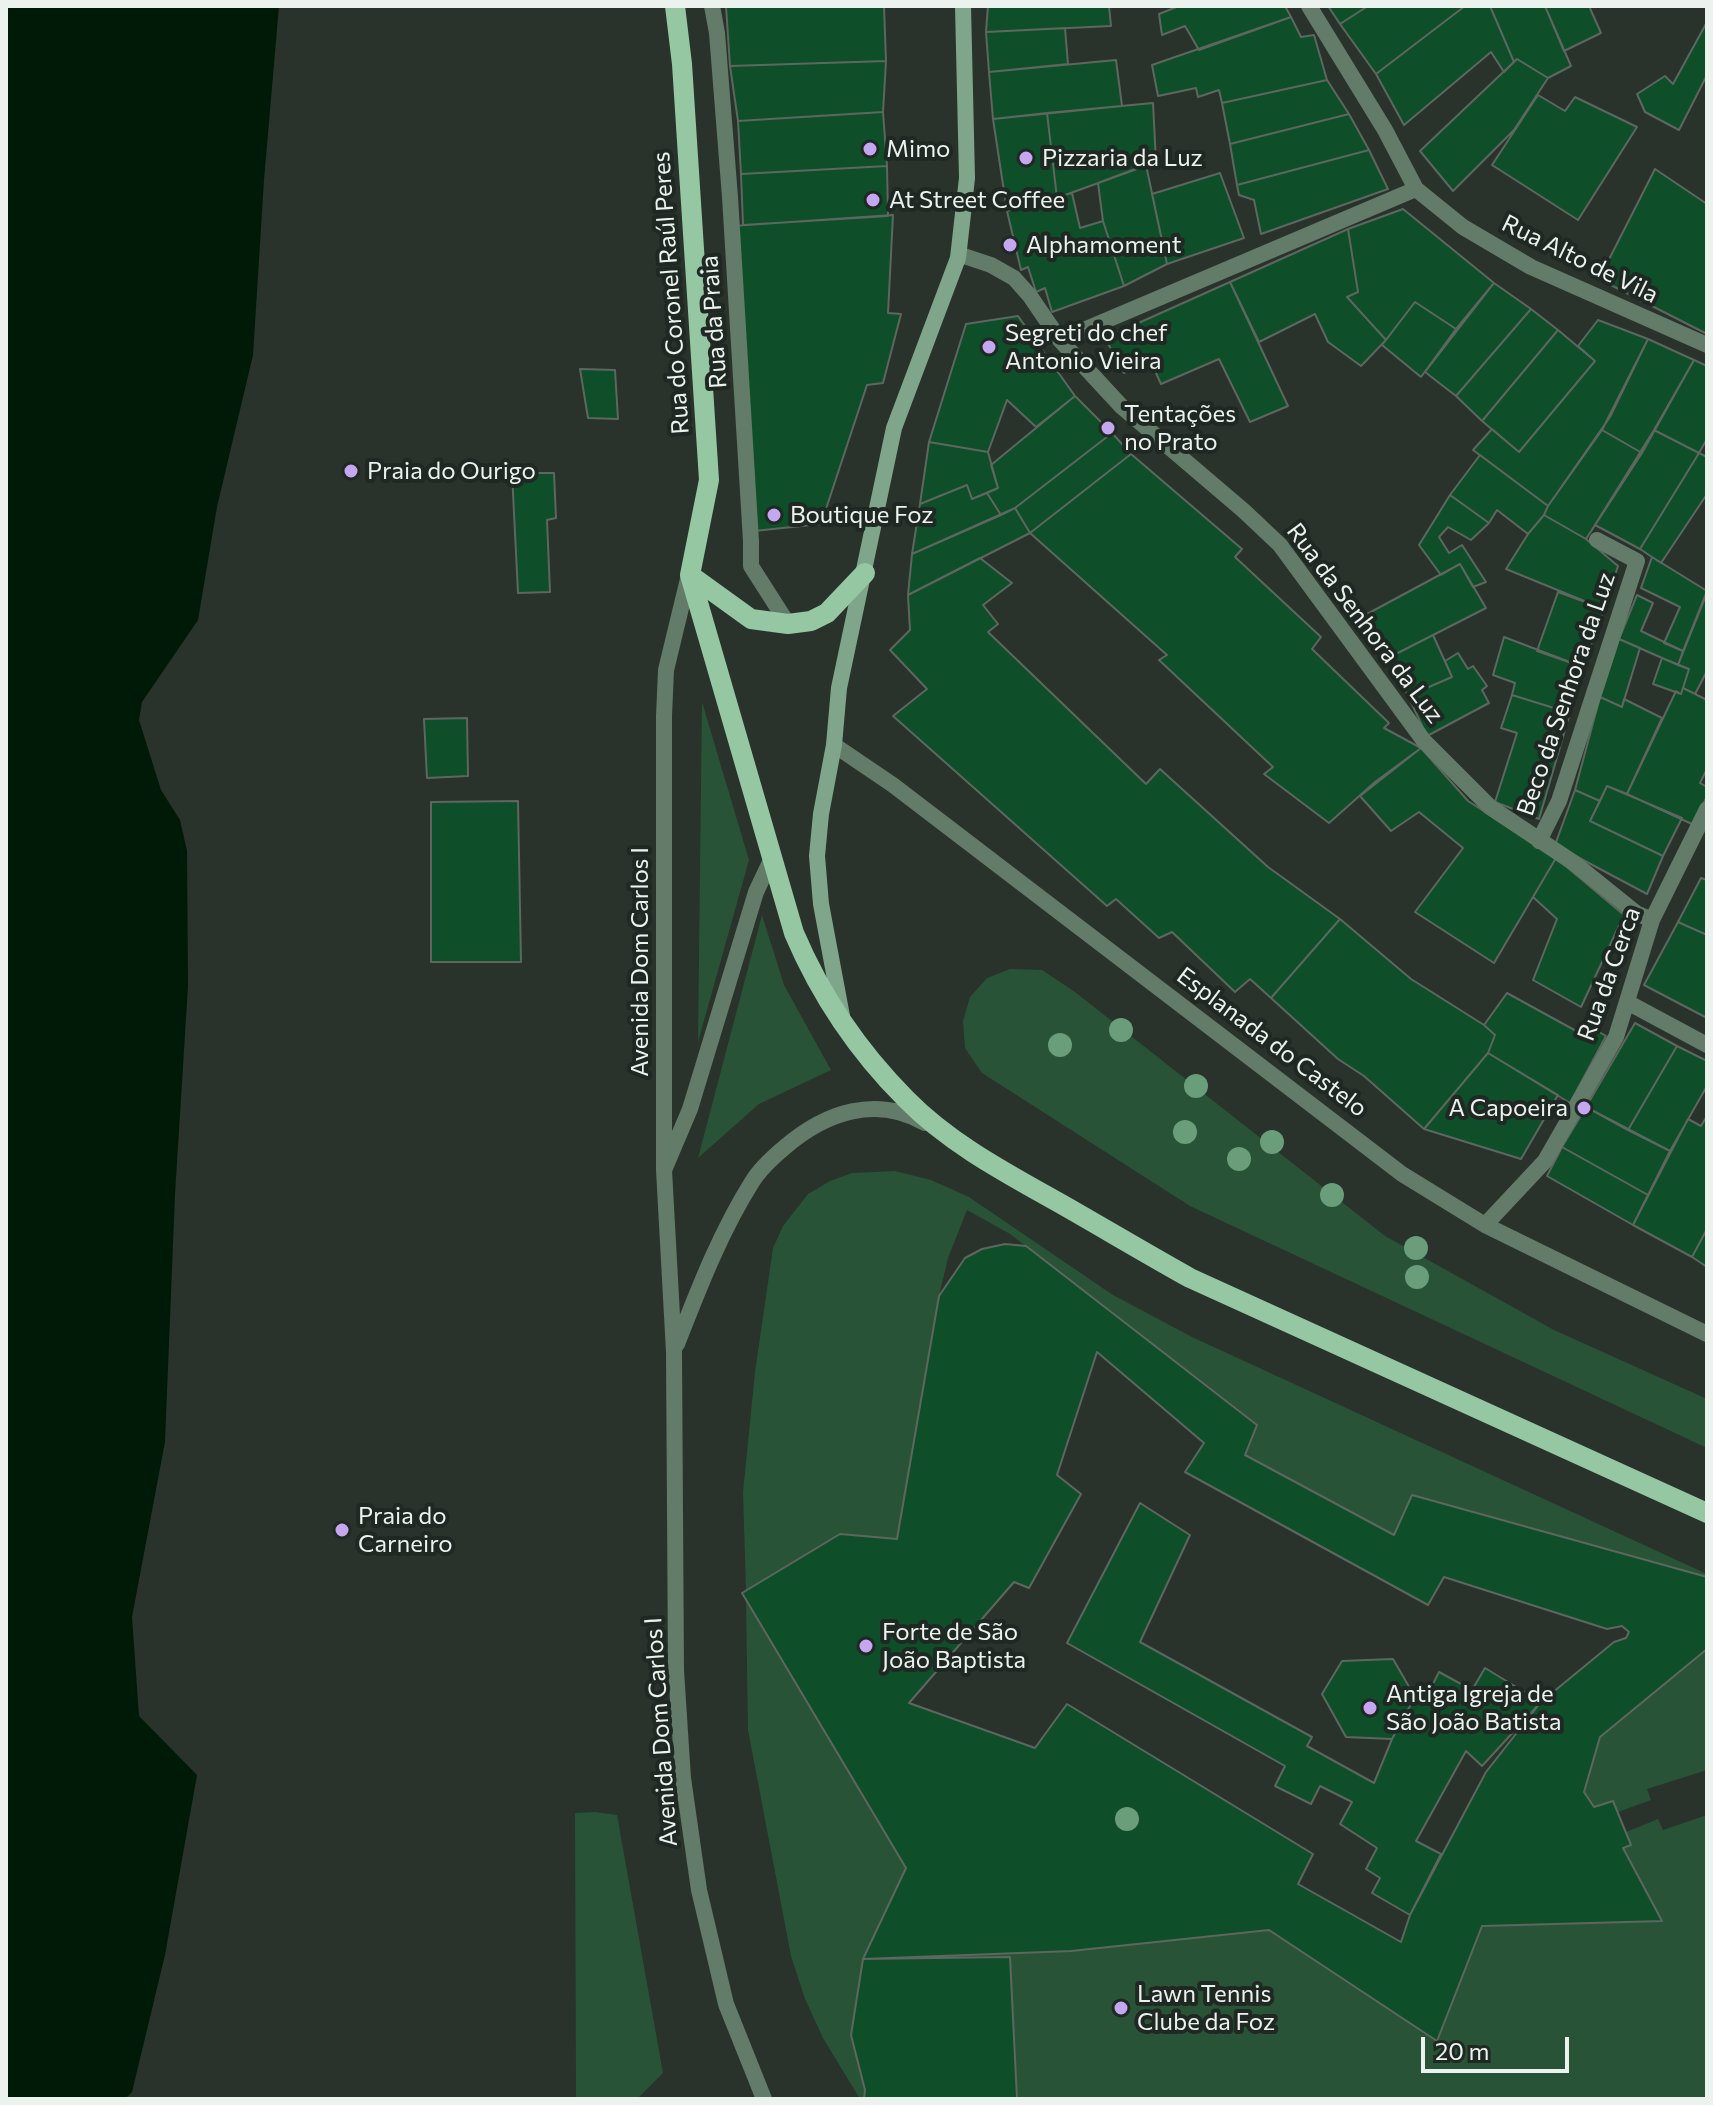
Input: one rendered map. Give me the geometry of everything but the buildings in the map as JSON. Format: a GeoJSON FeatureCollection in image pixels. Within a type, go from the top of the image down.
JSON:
{"type":"FeatureCollection","features":[{"type":"Feature","properties":{"kind":"main road","name":"Rua do Coronel Raúl Peres"},"geometry":{"type":"LineString","coordinates":[[675,6],[682,64],[709,480],[690,575]]}},
{"type":"Feature","properties":{"kind":"main road"},"geometry":{"type":"LineString","coordinates":[[690,575],[751,619],[788,624],[811,621],[827,613],[865,573]]}},
{"type":"Feature","properties":{"kind":"main road"},"geometry":{"type":"LineString","coordinates":[[690,575],[794,933],[815,979],[843,1022],[907,1100],[951,1137],[1001,1170],[1190,1278],[1707,1513]]}},
{"type":"Feature","properties":{"kind":"street","name":"Rua da Praia"},"geometry":{"type":"LineString","coordinates":[[712,6],[717,33],[731,211],[751,566],[788,624]]}},
{"type":"Feature","properties":{"kind":"street"},"geometry":{"type":"LineString","coordinates":[[843,1022],[821,904],[817,856],[821,814],[834,745],[839,688],[894,428],[958,258],[967,178],[963,6]]}},
{"type":"Feature","properties":{"kind":"street","name":"Rua Alto de Vila"},"geometry":{"type":"LineString","coordinates":[[1309,6],[1385,130],[1416,189],[1463,227],[1531,267],[1707,345]]}},
{"type":"Feature","properties":{"kind":"street"},"geometry":{"type":"LineString","coordinates":[[1060,340],[1416,189]]}},
{"type":"Feature","properties":{"kind":"street","name":"Rua da Senhora da Luz"},"geometry":{"type":"LineString","coordinates":[[958,258],[964,256],[991,265],[1014,278],[1060,340],[1122,407],[1280,545],[1424,741],[1490,807],[1574,863],[1636,913],[1652,920]]}},
{"type":"Feature","properties":{"kind":"street","name":"Beco da Senhora da Luz"},"geometry":{"type":"LineString","coordinates":[[1539,841],[1559,801],[1637,561],[1597,540]]}},
{"type":"Feature","properties":{"kind":"street","name":"Avenida Dom Carlos I"},"geometry":{"type":"LineString","coordinates":[[690,575],[666,670],[664,716],[664,1170],[674,1352],[676,1670],[683,1778],[699,1890],[726,2004],[764,2099]]}},
{"type":"Feature","properties":{"kind":"street","name":"Esplanada do Castelo"},"geometry":{"type":"LineString","coordinates":[[834,745],[893,785],[1402,1174],[1485,1225],[1707,1334]]}},
{"type":"Feature","properties":{"kind":"street","name":"Rua da Cerca"},"geometry":{"type":"LineString","coordinates":[[1485,1225],[1545,1161],[1616,1037],[1652,920],[1707,809]]}},
{"type":"Feature","properties":{"kind":"street"},"geometry":{"type":"LineString","coordinates":[[664,1170],[690,1109],[756,892],[773,856]]}},
{"type":"Feature","properties":{"kind":"street"},"geometry":{"type":"LineString","coordinates":[[1627,1002],[1707,1045]]}},
{"type":"Feature","properties":{"kind":"street","name":"Avenida Dom Carlos I"},"geometry":{"type":"LineString","coordinates":[[674,1352],[718,1242],[753,1179],[797,1137],[839,1113],[863,1108],[886,1109],[914,1117],[951,1137]]}},
{"type":"Feature","properties":{"kind":"green space"},"geometry":{"type":"Polygon","coordinates":[[[702,702],[749,860],[698,1042],[702,702]]]}},
{"type":"Feature","properties":{"kind":"green space"},"geometry":{"type":"Polygon","coordinates":[[[762,915],[784,985],[831,1070],[759,1104],[698,1158],[762,915]]]}},
{"type":"Feature","properties":{"kind":"green space"},"geometry":{"type":"Polygon","coordinates":[[[1010,969],[1042,970],[1075,992],[1385,1236],[1554,1330],[1707,1399],[1707,1448],[1190,1206],[982,1073],[965,1048],[963,1021],[970,997],[987,978],[1010,969]]]}},
{"type":"Feature","properties":{"kind":"green space"},"geometry":{"type":"Polygon","coordinates":[[[895,1171],[931,1180],[969,1197],[1113,1295],[1192,1337],[1707,1574],[1707,1577],[1394,1535],[1245,1455],[1257,1424],[1010,1234],[967,1210],[948,1258],[939,1296],[897,1539],[840,1534],[746,1590],[743,1492],[755,1372],[773,1248],[783,1226],[808,1194],[852,1173],[895,1171]]]}},
{"type":"Feature","properties":{"kind":"green space","name":"Lawn Tennis Clube da Foz"},"geometry":{"type":"Polygon","coordinates":[[[746,1601],[906,1868],[864,1959],[1071,1951],[1269,1930],[1437,2040],[1482,1926],[1662,1921],[1623,1848],[1631,1845],[1626,1832],[1658,1819],[1663,1830],[1707,1815],[1707,2099],[873,2099],[865,2091],[864,2099],[860,2099],[823,2038],[805,1999],[791,1956],[748,1730],[746,1601]]]}},
{"type":"Feature","properties":{"kind":"green space"},"geometry":{"type":"Polygon","coordinates":[[[1707,1649],[1707,1770],[1647,1789],[1651,1800],[1618,1812],[1613,1801],[1594,1807],[1584,1792],[1600,1737],[1707,1649]]]}},
{"type":"Feature","properties":{"kind":"green space"},"geometry":{"type":"Polygon","coordinates":[[[575,1813],[617,1815],[663,2073],[637,2099],[576,2099],[575,1813]]]}},
{"type":"Feature","properties":{"kind":"shaded area"},"geometry":{"type":"Polygon","coordinates":[[[6,6],[279,6],[253,355],[217,507],[198,620],[142,702],[139,720],[161,790],[180,820],[187,851],[188,986],[175,1194],[165,1442],[132,1617],[139,1716],[197,1775],[165,1955],[132,2092],[125,2099],[6,2099],[6,6]]]}},
{"type":"Feature","properties":{"kind":"place","name":"Mimo"},"geometry":{"type":"Point","coordinates":[870,149]}},
{"type":"Feature","properties":{"kind":"place","name":"Pizzaria da Luz"},"geometry":{"type":"Point","coordinates":[1026,158]}},
{"type":"Feature","properties":{"kind":"place","name":"At Street Coffee"},"geometry":{"type":"Point","coordinates":[873,200]}},
{"type":"Feature","properties":{"kind":"place","name":"Alphamoment"},"geometry":{"type":"Point","coordinates":[1010,245]}},
{"type":"Feature","properties":{"kind":"place","name":"Segreti do chef Antonio Vieira"},"geometry":{"type":"Point","coordinates":[989,347]}},
{"type":"Feature","properties":{"kind":"place","name":"Tentações no Prato"},"geometry":{"type":"Point","coordinates":[1108,428]}},
{"type":"Feature","properties":{"kind":"place","name":"Praia do Ourigo"},"geometry":{"type":"Point","coordinates":[351,471]}},
{"type":"Feature","properties":{"kind":"place","name":"Boutique Foz"},"geometry":{"type":"Point","coordinates":[774,515]}},
{"type":"Feature","properties":{"kind":"place","name":"A Capoeira"},"geometry":{"type":"Point","coordinates":[1584,1108]}},
{"type":"Feature","properties":{"kind":"place","name":"Praia do Carneiro"},"geometry":{"type":"Point","coordinates":[342,1530]}},
{"type":"Feature","properties":{"kind":"place","name":"Forte de São João Baptista"},"geometry":{"type":"Point","coordinates":[866,1646]}},
{"type":"Feature","properties":{"kind":"place","name":"Antiga Igreja de São João Batista"},"geometry":{"type":"Point","coordinates":[1370,1708]}},
{"type":"Feature","properties":{"kind":"place","name":"Lawn Tennis Clube da Foz"},"geometry":{"type":"Point","coordinates":[1121,2008]}}]}
